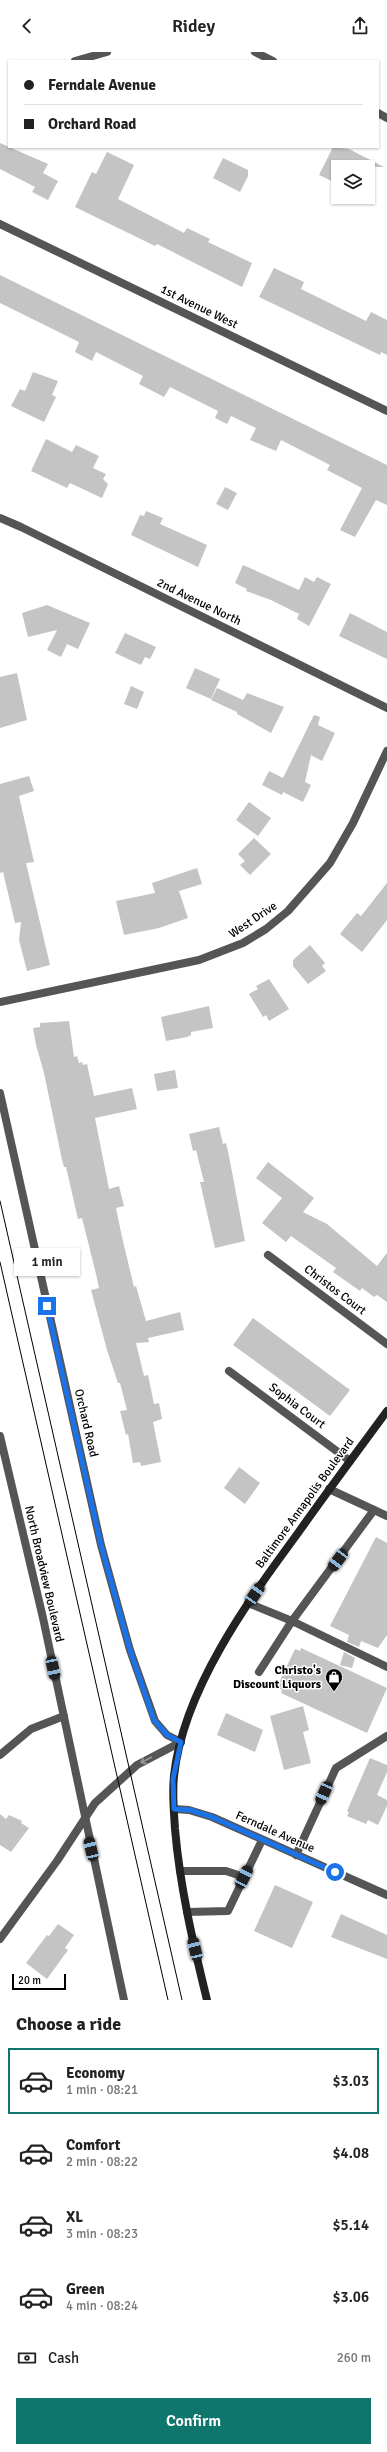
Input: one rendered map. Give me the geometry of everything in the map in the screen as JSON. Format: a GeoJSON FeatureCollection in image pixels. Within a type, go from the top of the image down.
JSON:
{"type":"FeatureCollection","features":[{"type":"Feature","properties":{"kind":"main road","name":"Baltimore Annapolis Boulevard"},"geometry":{"type":"LineString","coordinates":[[207,2000],[187,1912],[180,1871],[174,1809],[173,1779],[181,1742],[208,1674],[248,1603],[329,1489],[387,1411]]}},
{"type":"Feature","properties":{"kind":"street"},"geometry":{"type":"LineString","coordinates":[[79,60],[107,52]]}},
{"type":"Feature","properties":{"kind":"street"},"geometry":{"type":"LineString","coordinates":[[256,52],[272,60]]}},
{"type":"Feature","properties":{"kind":"street","name":"1st Avenue West"},"geometry":{"type":"LineString","coordinates":[[0,224],[387,411]]}},
{"type":"Feature","properties":{"kind":"street","name":"2nd Avenue North"},"geometry":{"type":"LineString","coordinates":[[0,518],[387,708]]}},
{"type":"Feature","properties":{"kind":"street","name":"West Drive"},"geometry":{"type":"LineString","coordinates":[[0,1002],[199,960],[243,943],[266,929],[288,911],[330,863],[353,823],[387,751]]}},
{"type":"Feature","properties":{"kind":"street","name":"Orchard Road"},"geometry":{"type":"LineString","coordinates":[[0,1093],[85,1474],[116,1600],[154,1720],[167,1735],[181,1742]]}},
{"type":"Feature","properties":{"kind":"street","name":"Christos Court"},"geometry":{"type":"LineString","coordinates":[[268,1255],[387,1344]]}},
{"type":"Feature","properties":{"kind":"street","name":"Sophia Court"},"geometry":{"type":"LineString","coordinates":[[229,1371],[350,1461]]}},
{"type":"Feature","properties":{"kind":"street","name":"North Broadview Boulevard"},"geometry":{"type":"LineString","coordinates":[[0,1436],[64,1716],[124,2000]]}},
{"type":"Feature","properties":{"kind":"street"},"geometry":{"type":"LineString","coordinates":[[329,1489],[387,1516]]}},
{"type":"Feature","properties":{"kind":"street"},"geometry":{"type":"LineString","coordinates":[[259,1672],[292,1621],[374,1510]]}},
{"type":"Feature","properties":{"kind":"street"},"geometry":{"type":"LineString","coordinates":[[248,1603],[292,1621],[387,1667]]}},
{"type":"Feature","properties":{"kind":"street"},"geometry":{"type":"LineString","coordinates":[[0,1755],[31,1729],[64,1716]]}},
{"type":"Feature","properties":{"kind":"street"},"geometry":{"type":"LineString","coordinates":[[296,1855],[336,1768],[387,1736]]}},
{"type":"Feature","properties":{"kind":"street"},"geometry":{"type":"LineString","coordinates":[[0,1939],[85,1819],[95,1802],[125,1774],[181,1742]]}},
{"type":"Feature","properties":{"kind":"street","name":"Ferndale Avenue"},"geometry":{"type":"LineString","coordinates":[[174,1809],[204,1814],[387,1895]]}},
{"type":"Feature","properties":{"kind":"street"},"geometry":{"type":"LineString","coordinates":[[187,1912],[228,1911],[262,1840]]}},
{"type":"Feature","properties":{"kind":"street"},"geometry":{"type":"LineString","coordinates":[[180,1871],[226,1871],[244,1877]]}},
{"type":"Feature","properties":{"kind":"building"},"geometry":{"type":"Polygon","coordinates":[[[0,143],[8,146],[8,148],[11,148],[48,164],[43,173],[58,181],[48,200],[32,192],[35,187],[0,169],[0,143]]]}},
{"type":"Feature","properties":{"kind":"building"},"geometry":{"type":"Polygon","coordinates":[[[332,148],[349,149],[370,160],[331,160],[331,181],[319,175],[332,148]]]}},
{"type":"Feature","properties":{"kind":"building"},"geometry":{"type":"Polygon","coordinates":[[[107,152],[134,165],[118,199],[184,233],[187,228],[210,239],[208,242],[252,263],[242,287],[157,244],[155,246],[75,207],[92,172],[96,174],[107,152]]]}},
{"type":"Feature","properties":{"kind":"building"},"geometry":{"type":"Polygon","coordinates":[[[223,158],[248,170],[248,176],[240,192],[213,178],[223,158]]]}},
{"type":"Feature","properties":{"kind":"building"},"geometry":{"type":"Polygon","coordinates":[[[375,162],[384,167],[375,167],[375,162]]]}},
{"type":"Feature","properties":{"kind":"building"},"geometry":{"type":"Polygon","coordinates":[[[274,268],[304,282],[301,289],[366,321],[371,312],[387,320],[387,355],[381,352],[380,355],[259,297],[274,268]]]}},
{"type":"Feature","properties":{"kind":"building"},"geometry":{"type":"Polygon","coordinates":[[[0,275],[387,465],[387,505],[376,500],[355,537],[340,530],[362,488],[327,470],[330,465],[281,440],[276,451],[250,440],[256,428],[231,416],[227,424],[215,418],[218,411],[170,387],[164,397],[139,384],[143,376],[96,352],[92,361],[75,352],[79,342],[0,303],[0,275]]]}},
{"type":"Feature","properties":{"kind":"building"},"geometry":{"type":"Polygon","coordinates":[[[33,372],[58,381],[52,395],[56,397],[44,422],[11,406],[20,389],[25,391],[33,372]]]}},
{"type":"Feature","properties":{"kind":"building"},"geometry":{"type":"Polygon","coordinates":[[[46,439],[72,452],[76,445],[99,456],[93,468],[106,474],[103,479],[108,484],[102,498],[70,483],[67,488],[31,471],[46,439]]]}},
{"type":"Feature","properties":{"kind":"building"},"geometry":{"type":"Polygon","coordinates":[[[225,487],[237,493],[228,510],[216,504],[225,487]]]}},
{"type":"Feature","properties":{"kind":"building"},"geometry":{"type":"Polygon","coordinates":[[[146,511],[163,518],[160,524],[207,545],[198,567],[131,535],[140,515],[144,516],[146,511]]]}},
{"type":"Feature","properties":{"kind":"building"},"geometry":{"type":"Polygon","coordinates":[[[243,565],[299,590],[305,577],[314,582],[317,577],[331,584],[309,626],[297,619],[299,614],[271,600],[246,591],[247,589],[235,583],[243,565]]]}},
{"type":"Feature","properties":{"kind":"building"},"geometry":{"type":"Polygon","coordinates":[[[47,605],[90,623],[78,649],[67,644],[61,657],[47,650],[57,630],[28,637],[22,613],[47,605]]]}},
{"type":"Feature","properties":{"kind":"building"},"geometry":{"type":"Polygon","coordinates":[[[350,613],[387,632],[387,659],[339,636],[350,613]]]}},
{"type":"Feature","properties":{"kind":"building"},"geometry":{"type":"Polygon","coordinates":[[[125,633],[156,647],[150,659],[145,657],[141,665],[115,653],[125,633]]]}},
{"type":"Feature","properties":{"kind":"building"},"geometry":{"type":"Polygon","coordinates":[[[195,668],[220,679],[211,699],[186,688],[195,668]]]}},
{"type":"Feature","properties":{"kind":"building"},"geometry":{"type":"Polygon","coordinates":[[[17,673],[27,720],[0,728],[0,677],[17,673]]]}},
{"type":"Feature","properties":{"kind":"building"},"geometry":{"type":"Polygon","coordinates":[[[131,686],[144,692],[137,709],[124,704],[131,686]]]}},
{"type":"Feature","properties":{"kind":"building"},"geometry":{"type":"Polygon","coordinates":[[[217,688],[243,700],[247,693],[284,707],[271,733],[237,714],[237,712],[211,700],[217,688]]]}},
{"type":"Feature","properties":{"kind":"building"},"geometry":{"type":"Polygon","coordinates":[[[314,715],[320,717],[318,725],[335,733],[322,761],[311,755],[305,782],[311,785],[303,802],[283,792],[282,795],[262,785],[269,771],[283,778],[314,715]]]}},
{"type":"Feature","properties":{"kind":"building"},"geometry":{"type":"Polygon","coordinates":[[[29,776],[34,791],[19,796],[34,862],[26,863],[50,965],[27,971],[19,940],[21,922],[15,923],[3,872],[0,873],[0,784],[29,776]]]}},
{"type":"Feature","properties":{"kind":"building"},"geometry":{"type":"Polygon","coordinates":[[[249,802],[271,818],[258,836],[236,820],[249,802]]]}},
{"type":"Feature","properties":{"kind":"building"},"geometry":{"type":"Polygon","coordinates":[[[254,838],[271,854],[250,875],[240,865],[245,861],[238,854],[254,838]]]}},
{"type":"Feature","properties":{"kind":"building"},"geometry":{"type":"Polygon","coordinates":[[[197,868],[202,884],[179,891],[188,918],[159,928],[124,935],[116,901],[155,893],[152,883],[197,868]]]}},
{"type":"Feature","properties":{"kind":"building"},"geometry":{"type":"Polygon","coordinates":[[[387,883],[387,920],[362,952],[340,934],[357,913],[361,916],[387,883]]]}},
{"type":"Feature","properties":{"kind":"building"},"geometry":{"type":"Polygon","coordinates":[[[310,945],[325,963],[322,966],[326,971],[308,984],[293,966],[293,960],[310,945]]]}},
{"type":"Feature","properties":{"kind":"building"},"geometry":{"type":"Polygon","coordinates":[[[269,979],[289,1009],[269,1021],[266,1015],[263,1017],[249,994],[258,989],[256,986],[269,979]]]}},
{"type":"Feature","properties":{"kind":"building"},"geometry":{"type":"Polygon","coordinates":[[[209,1006],[213,1028],[191,1032],[191,1035],[187,1037],[166,1041],[161,1017],[209,1006]]]}},
{"type":"Feature","properties":{"kind":"building"},"geometry":{"type":"Polygon","coordinates":[[[69,1021],[74,1057],[77,1056],[79,1063],[82,1062],[83,1065],[87,1064],[94,1096],[132,1088],[137,1109],[95,1118],[109,1189],[119,1186],[124,1206],[116,1208],[134,1287],[136,1286],[146,1321],[180,1312],[184,1330],[148,1338],[149,1342],[136,1343],[144,1376],[148,1375],[154,1404],[159,1403],[162,1419],[153,1422],[161,1462],[141,1466],[140,1462],[133,1463],[128,1434],[126,1435],[120,1411],[127,1410],[120,1383],[118,1383],[107,1350],[91,1290],[99,1288],[96,1274],[82,1218],[78,1219],[66,1167],[64,1167],[62,1160],[33,1028],[40,1027],[40,1023],[69,1021]]]}},
{"type":"Feature","properties":{"kind":"building"},"geometry":{"type":"Polygon","coordinates":[[[175,1070],[178,1088],[157,1091],[154,1074],[175,1070]]]}},
{"type":"Feature","properties":{"kind":"building"},"geometry":{"type":"Polygon","coordinates":[[[219,1127],[223,1144],[226,1143],[229,1156],[245,1241],[215,1248],[200,1182],[204,1182],[196,1150],[193,1151],[189,1134],[219,1127]]]}},
{"type":"Feature","properties":{"kind":"building"},"geometry":{"type":"Polygon","coordinates":[[[268,1162],[314,1198],[303,1212],[327,1224],[377,1266],[387,1253],[387,1302],[377,1295],[374,1297],[362,1288],[360,1291],[333,1272],[336,1268],[291,1236],[286,1242],[262,1223],[282,1198],[256,1178],[268,1162]]]}},
{"type":"Feature","properties":{"kind":"building"},"geometry":{"type":"Polygon","coordinates":[[[253,1318],[350,1390],[330,1416],[233,1345],[253,1318]]]}},
{"type":"Feature","properties":{"kind":"building"},"geometry":{"type":"Polygon","coordinates":[[[239,1467],[260,1483],[245,1504],[224,1488],[239,1467]]]}},
{"type":"Feature","properties":{"kind":"building"},"geometry":{"type":"Polygon","coordinates":[[[376,1537],[387,1543],[387,1635],[378,1648],[361,1641],[359,1647],[347,1642],[349,1635],[330,1626],[376,1537]]]}},
{"type":"Feature","properties":{"kind":"building","name":"Christo's Discount Liquors"},"geometry":{"type":"Polygon","coordinates":[[[301,1648],[387,1688],[367,1733],[281,1693],[282,1690],[277,1687],[295,1649],[300,1651],[301,1648]]]}},
{"type":"Feature","properties":{"kind":"building"},"geometry":{"type":"Polygon","coordinates":[[[344,1652],[355,1658],[352,1668],[340,1665],[344,1652]]]}},
{"type":"Feature","properties":{"kind":"building"},"geometry":{"type":"Polygon","coordinates":[[[303,1706],[309,1730],[303,1732],[311,1763],[284,1770],[270,1716],[303,1706]]]}},
{"type":"Feature","properties":{"kind":"building"},"geometry":{"type":"Polygon","coordinates":[[[226,1713],[263,1730],[255,1752],[217,1735],[226,1713]]]}},
{"type":"Feature","properties":{"kind":"building"},"geometry":{"type":"Polygon","coordinates":[[[370,1758],[387,1765],[387,1772],[377,1795],[387,1800],[387,1806],[378,1825],[368,1820],[366,1824],[347,1816],[349,1812],[347,1811],[370,1758]]]}},
{"type":"Feature","properties":{"kind":"building"},"geometry":{"type":"Polygon","coordinates":[[[0,1814],[6,1819],[9,1815],[22,1821],[21,1823],[29,1828],[11,1852],[0,1845],[0,1814]]]}},
{"type":"Feature","properties":{"kind":"building"},"geometry":{"type":"Polygon","coordinates":[[[275,1885],[313,1902],[292,1948],[254,1931],[275,1885]]]}},
{"type":"Feature","properties":{"kind":"building"},"geometry":{"type":"Polygon","coordinates":[[[341,1914],[387,1935],[387,1959],[331,1937],[341,1914]]]}},
{"type":"Feature","properties":{"kind":"building"},"geometry":{"type":"Polygon","coordinates":[[[58,1924],[74,1935],[65,1948],[68,1950],[47,1979],[26,1963],[47,1935],[49,1936],[58,1924]]]}},
{"type":"Feature","properties":{"kind":"tram line"},"geometry":{"type":"LineString","coordinates":[[0,1201],[182,2000]]}},
{"type":"Feature","properties":{"kind":"tram line"},"geometry":{"type":"LineString","coordinates":[[0,1262],[168,2000]]}},
{"type":"Feature","properties":{"kind":"place","name":"Christo's Discount Liquors"},"geometry":{"type":"Point","coordinates":[334,1692]}},
{"type":"Feature","properties":{"kind":"route"},"geometry":{"type":"LineString","coordinates":[[47,1306],[101,1545],[130,1650],[154,1720],[162,1731],[181,1742],[175,1764],[173,1779],[174,1809],[190,1810],[212,1817],[335,1872]]}}]}
